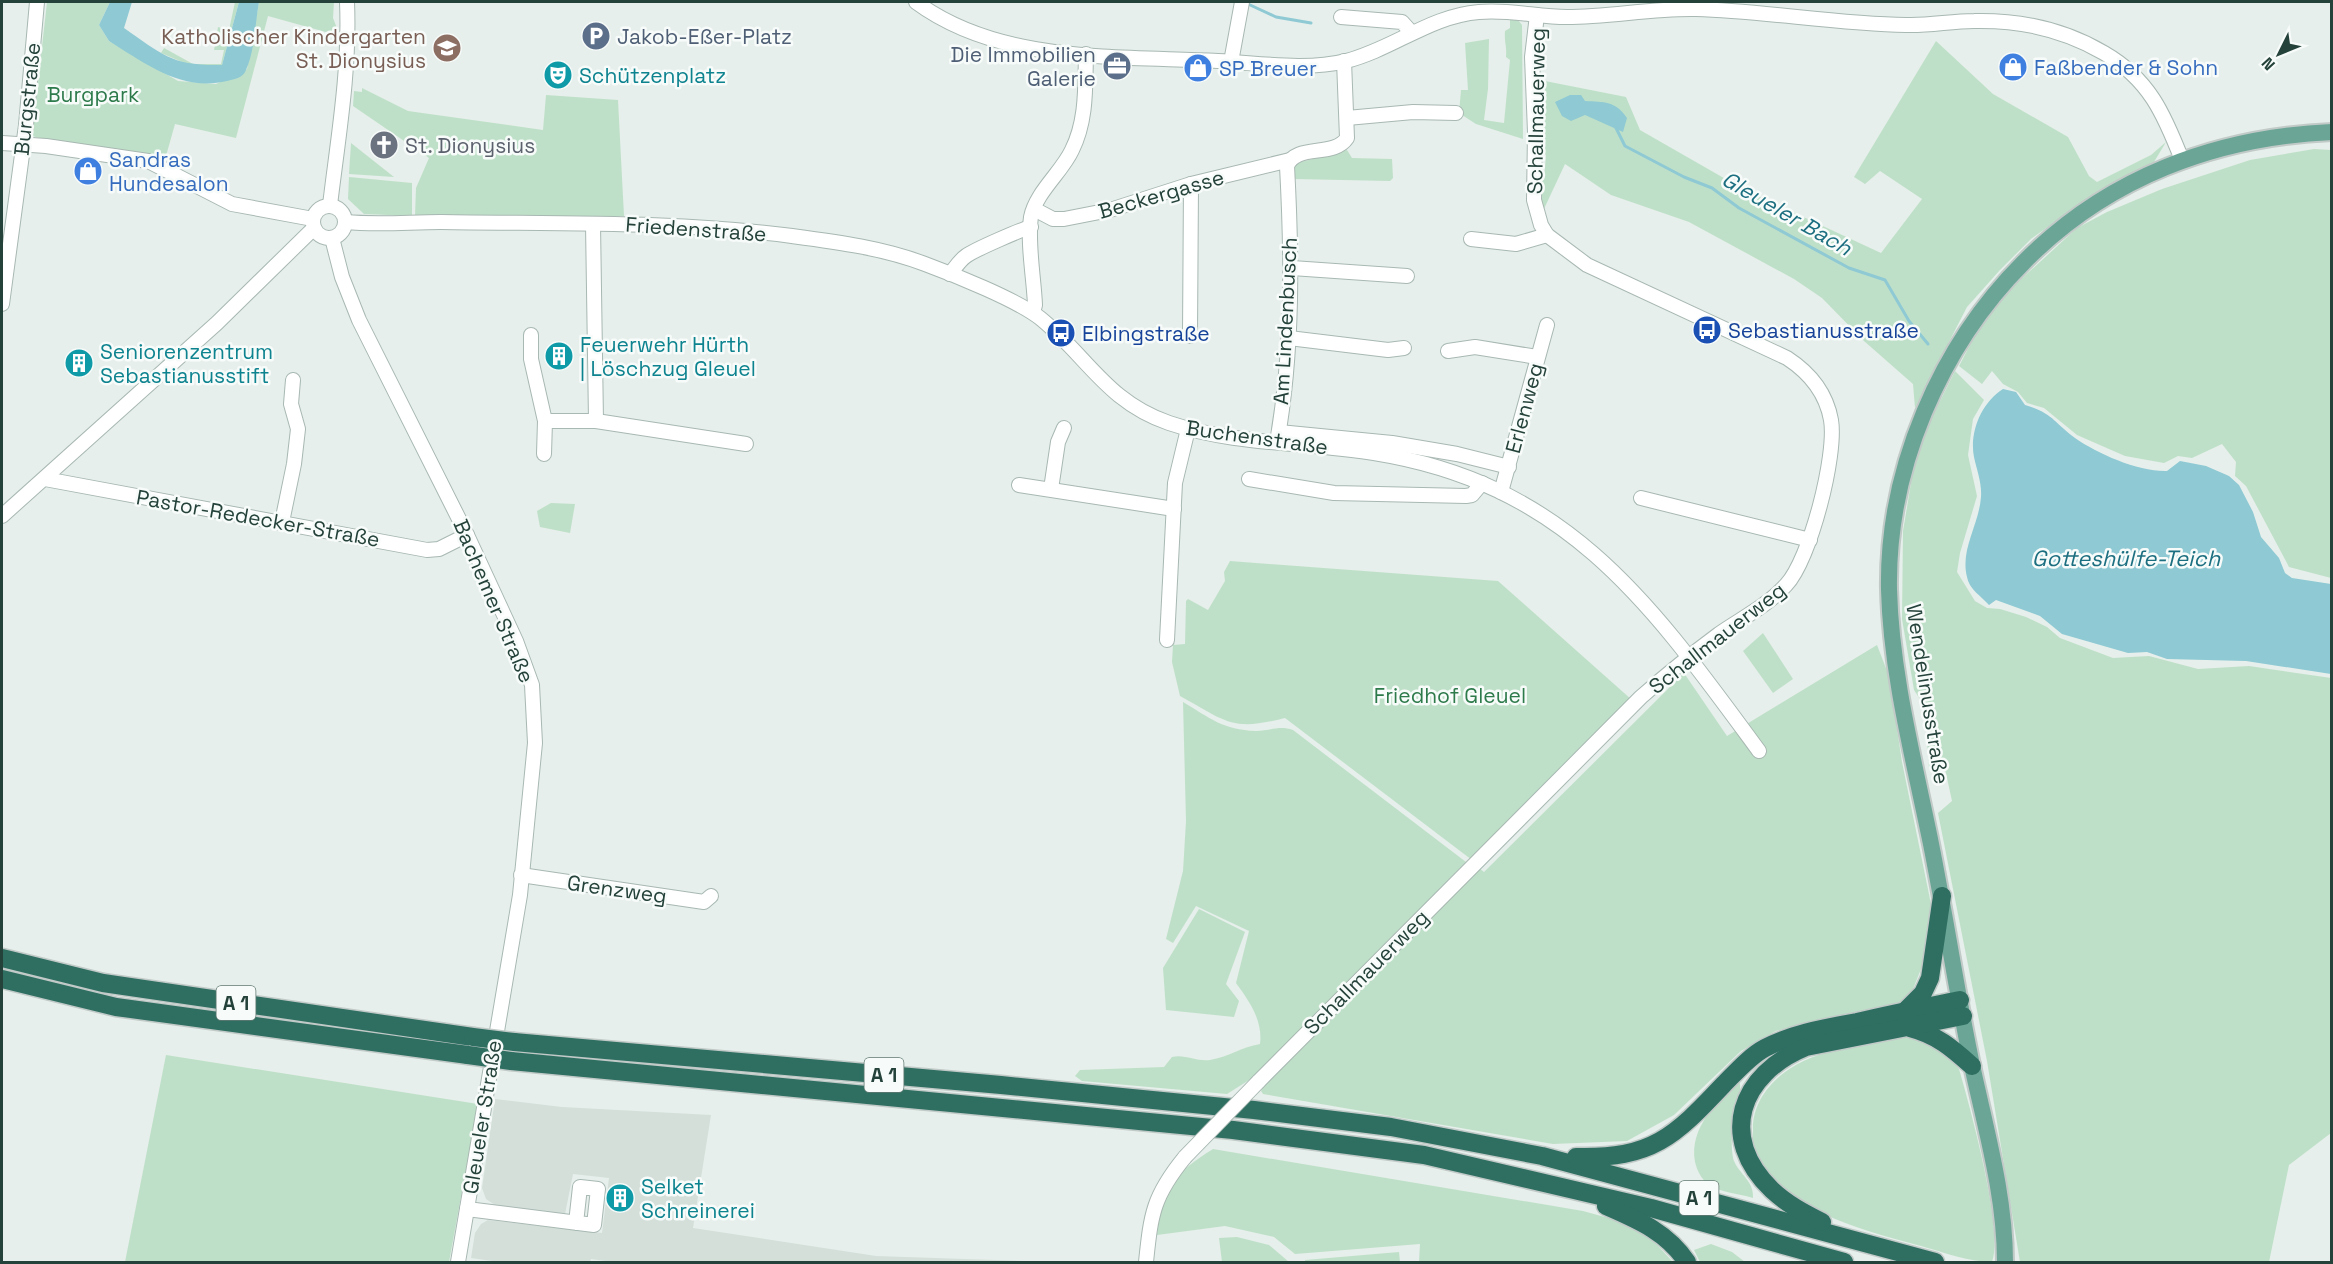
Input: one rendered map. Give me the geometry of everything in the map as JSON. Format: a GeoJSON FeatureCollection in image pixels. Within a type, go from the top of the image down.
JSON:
{"type":"FeatureCollection","features":[{"type":"Feature","properties":{"kind":"highway"},"geometry":{"type":"LineString","coordinates":[[1856,1240],[1795,1209],[1771,1189],[1753,1167],[1744,1144],[1742,1126],[1744,1104],[1752,1085],[1786,1055],[1806,1047],[1905,1019],[1923,993],[1930,978],[1942,896]]}},
{"type":"Feature","properties":{"kind":"highway","name":"A 1"},"geometry":{"type":"LineString","coordinates":[[2,958],[103,983],[514,1042],[1254,1110],[1391,1127],[1542,1156],[1935,1263]]}},
{"type":"Feature","properties":{"kind":"highway","name":"A 1"},"geometry":{"type":"LineString","coordinates":[[2,979],[116,1007],[468,1056],[1233,1130],[1424,1155],[1552,1184],[1717,1226],[1844,1263]]}},
{"type":"Feature","properties":{"kind":"highway"},"geometry":{"type":"LineString","coordinates":[[1542,1156],[1602,1158],[1636,1153],[1665,1140],[1689,1121],[1735,1073],[1762,1049],[1794,1035],[1905,1019],[1962,1008]]}},
{"type":"Feature","properties":{"kind":"highway"},"geometry":{"type":"LineString","coordinates":[[1905,1019],[1942,1039],[1972,1066]]}},
{"type":"Feature","properties":{"kind":"highway"},"geometry":{"type":"LineString","coordinates":[[1552,1184],[1645,1223],[1666,1237],[1687,1263]]}},
{"type":"Feature","properties":{"kind":"main road","name":"Wendelinusstraße"},"geometry":{"type":"LineString","coordinates":[[2005,1257],[1994,1161],[1972,1066],[1942,896],[1905,712],[1891,623],[1891,547],[1897,500],[1908,460],[1934,393],[1960,342],[1984,306],[2011,275],[2066,225],[2099,202],[2182,160],[2242,142],[2331,132]]}},
{"type":"Feature","properties":{"kind":"street","name":"Burgstraße"},"geometry":{"type":"LineString","coordinates":[[2,304],[23,144],[37,2]]}},
{"type":"Feature","properties":{"kind":"street"},"geometry":{"type":"LineString","coordinates":[[330,205],[344,100],[348,32],[347,2]]}},
{"type":"Feature","properties":{"kind":"street"},"geometry":{"type":"LineString","coordinates":[[916,2],[947,22],[986,38],[1086,54],[1292,65],[1344,61],[1383,47],[1411,32],[1461,14],[1484,11],[1587,17],[1630,7],[1723,10],[1909,26],[1972,21],[2032,26],[2075,38],[2105,53],[2142,82],[2157,101],[2182,160]]}},
{"type":"Feature","properties":{"kind":"street"},"geometry":{"type":"LineString","coordinates":[[1231,62],[1242,2]]}},
{"type":"Feature","properties":{"kind":"street","name":"Schallmauerweg"},"geometry":{"type":"LineString","coordinates":[[1146,1263],[1155,1201],[1162,1187],[1185,1157],[1641,697],[1689,657],[1785,587],[1803,562],[1810,540],[1832,442],[1831,420],[1824,395],[1814,380],[1787,358],[1587,265],[1547,235],[1541,225],[1534,200],[1535,132],[1532,57],[1537,15]]}},
{"type":"Feature","properties":{"kind":"street"},"geometry":{"type":"LineString","coordinates":[[1341,17],[1402,22],[1411,32]]}},
{"type":"Feature","properties":{"kind":"street"},"geometry":{"type":"LineString","coordinates":[[1033,312],[1035,305],[1031,227],[1034,209],[1072,151],[1078,134],[1085,105],[1086,54]]}},
{"type":"Feature","properties":{"kind":"street"},"geometry":{"type":"LineString","coordinates":[[1290,160],[1296,156],[1345,142],[1347,118],[1344,61]]}},
{"type":"Feature","properties":{"kind":"street"},"geometry":{"type":"LineString","coordinates":[[1347,118],[1413,112],[1456,113]]}},
{"type":"Feature","properties":{"kind":"street"},"geometry":{"type":"LineString","coordinates":[[2,142],[148,161],[232,204],[313,223],[323,237],[332,238],[341,233],[346,222],[340,209],[330,205],[319,209],[313,223],[217,322],[2,516]]}},
{"type":"Feature","properties":{"kind":"street","name":"Beckergasse"},"geometry":{"type":"LineString","coordinates":[[1034,209],[1053,219],[1064,219],[1110,210],[1191,184],[1290,160]]}},
{"type":"Feature","properties":{"kind":"street","name":"Am Lindenbusch"},"geometry":{"type":"LineString","coordinates":[[1278,437],[1289,338],[1292,268],[1287,166],[1290,160]]}},
{"type":"Feature","properties":{"kind":"street"},"geometry":{"type":"LineString","coordinates":[[1190,336],[1191,184]]}},
{"type":"Feature","properties":{"kind":"street","name":"Friedenstraße"},"geometry":{"type":"LineString","coordinates":[[346,222],[710,227],[834,241],[892,253],[950,274],[1033,312]]}},
{"type":"Feature","properties":{"kind":"street"},"geometry":{"type":"LineString","coordinates":[[593,224],[596,421]]}},
{"type":"Feature","properties":{"kind":"street"},"geometry":{"type":"LineString","coordinates":[[950,274],[968,254],[1006,239],[1018,230],[1031,227]]}},
{"type":"Feature","properties":{"kind":"street"},"geometry":{"type":"LineString","coordinates":[[1471,239],[1516,244],[1547,235]]}},
{"type":"Feature","properties":{"kind":"street","name":"Bachemer Straße"},"geometry":{"type":"LineString","coordinates":[[332,238],[342,278],[359,320],[467,535],[516,641],[532,685],[535,743],[521,875],[497,1026]]}},
{"type":"Feature","properties":{"kind":"street"},"geometry":{"type":"LineString","coordinates":[[1292,268],[1407,276]]}},
{"type":"Feature","properties":{"kind":"street","name":"Buchenstraße"},"geometry":{"type":"LineString","coordinates":[[1033,312],[1114,393],[1151,417],[1188,429],[1278,437],[1392,443],[1457,454],[1509,467]]}},
{"type":"Feature","properties":{"kind":"street","name":"Erlenweg"},"geometry":{"type":"LineString","coordinates":[[1501,492],[1547,325]]}},
{"type":"Feature","properties":{"kind":"street"},"geometry":{"type":"LineString","coordinates":[[531,335],[531,358],[545,421],[544,454]]}},
{"type":"Feature","properties":{"kind":"street"},"geometry":{"type":"LineString","coordinates":[[1289,338],[1388,350],[1404,348]]}},
{"type":"Feature","properties":{"kind":"street"},"geometry":{"type":"LineString","coordinates":[[1448,351],[1475,347],[1538,357]]}},
{"type":"Feature","properties":{"kind":"street"},"geometry":{"type":"LineString","coordinates":[[282,522],[294,464],[298,429],[291,404],[293,380]]}},
{"type":"Feature","properties":{"kind":"street"},"geometry":{"type":"LineString","coordinates":[[545,421],[596,421],[746,444]]}},
{"type":"Feature","properties":{"kind":"street"},"geometry":{"type":"LineString","coordinates":[[1050,489],[1058,442],[1064,428]]}},
{"type":"Feature","properties":{"kind":"street"},"geometry":{"type":"LineString","coordinates":[[1167,640],[1177,473],[1188,429]]}},
{"type":"Feature","properties":{"kind":"street","name":"Buchenstraße"},"geometry":{"type":"LineString","coordinates":[[1278,437],[1412,460],[1482,483],[1549,519],[1591,551],[1640,598],[1689,657],[1759,751]]}},
{"type":"Feature","properties":{"kind":"street","name":"Pastor-Redecker-Straße"},"geometry":{"type":"LineString","coordinates":[[45,479],[434,550],[467,535]]}},
{"type":"Feature","properties":{"kind":"street","name":"Buchenstraße"},"geometry":{"type":"LineString","coordinates":[[1249,479],[1360,494],[1466,496],[1472,495],[1482,483]]}},
{"type":"Feature","properties":{"kind":"street"},"geometry":{"type":"LineString","coordinates":[[1019,485],[1174,509]]}},
{"type":"Feature","properties":{"kind":"street"},"geometry":{"type":"LineString","coordinates":[[1641,498],[1810,540]]}},
{"type":"Feature","properties":{"kind":"street","name":"Grenzweg"},"geometry":{"type":"LineString","coordinates":[[521,875],[704,902],[711,896]]}},
{"type":"Feature","properties":{"kind":"street","name":"Gleueler Straße"},"geometry":{"type":"LineString","coordinates":[[458,1263],[497,1026]]}},
{"type":"Feature","properties":{"kind":"street","name":"Gleueler Straße"},"geometry":{"type":"LineString","coordinates":[[467,1209],[576,1222]]}},
{"type":"Feature","properties":{"kind":"shaded area"},"geometry":{"type":"Polygon","coordinates":[[[495,1099],[562,1107],[711,1115],[693,1228],[876,1256],[1056,1262],[612,1262],[591,1259],[590,1262],[499,1262],[471,1258],[475,1233],[481,1224],[488,1220],[602,1233],[609,1178],[573,1174],[565,1214],[495,1205],[486,1199],[482,1188],[495,1099]]]}},
{"type":"Feature","properties":{"kind":"green space","name":"Burgpark"},"geometry":{"type":"Polygon","coordinates":[[[47,2],[110,2],[99,25],[109,41],[178,81],[216,84],[247,69],[259,2],[334,2],[333,18],[340,36],[268,16],[236,138],[175,124],[166,156],[65,145],[32,136],[47,2]]]}},
{"type":"Feature","properties":{"kind":"green space"},"geometry":{"type":"Polygon","coordinates":[[[235,2],[239,2],[222,65],[189,65],[161,53],[164,48],[193,64],[221,64],[224,50],[214,50],[218,27],[229,30],[235,2]]]}},
{"type":"Feature","properties":{"kind":"green space"},"geometry":{"type":"Polygon","coordinates":[[[1510,20],[1518,20],[1522,25],[1523,139],[1476,124],[1459,113],[1461,90],[1468,90],[1465,43],[1489,39],[1488,89],[1484,120],[1504,123],[1510,60],[1506,57],[1505,31],[1510,28],[1510,20]]]}},
{"type":"Feature","properties":{"kind":"green space"},"geometry":{"type":"Polygon","coordinates":[[[1936,41],[1993,94],[2068,137],[2089,176],[2097,182],[2151,155],[2166,142],[2154,162],[2088,198],[2031,239],[2000,270],[1967,307],[1915,408],[1913,384],[1864,341],[1822,298],[1794,279],[1689,222],[1611,195],[1565,164],[1543,211],[1540,183],[1544,179],[1546,155],[1544,153],[1545,81],[1626,97],[1640,130],[1743,189],[1881,253],[1922,199],[1880,171],[1865,184],[1854,177],[1936,41]]]}},
{"type":"Feature","properties":{"kind":"green space"},"geometry":{"type":"Polygon","coordinates":[[[362,88],[408,111],[543,130],[546,95],[618,100],[624,216],[415,216],[416,188],[429,158],[353,106],[354,91],[362,92],[362,88]]]}},
{"type":"Feature","properties":{"kind":"green space"},"geometry":{"type":"Polygon","coordinates":[[[351,143],[394,177],[349,174],[351,143]]]}},
{"type":"Feature","properties":{"kind":"green space"},"geometry":{"type":"Polygon","coordinates":[[[2314,149],[2331,150],[2331,578],[2289,567],[2246,486],[2235,476],[2236,462],[2222,444],[2192,458],[2178,456],[2164,463],[2125,456],[2077,435],[2044,408],[2027,403],[2018,392],[2003,384],[1992,371],[1982,384],[1959,366],[1979,328],[2007,292],[2077,228],[2107,212],[2162,189],[2250,160],[2314,149]]]}},
{"type":"Feature","properties":{"kind":"green space"},"geometry":{"type":"Polygon","coordinates":[[[1347,150],[1352,158],[1392,159],[1393,178],[1390,181],[1294,179],[1293,168],[1297,163],[1347,150]]]}},
{"type":"Feature","properties":{"kind":"green space"},"geometry":{"type":"Polygon","coordinates":[[[349,177],[412,183],[412,216],[364,214],[348,199],[349,177]]]}},
{"type":"Feature","properties":{"kind":"green space"},"geometry":{"type":"Polygon","coordinates":[[[1955,371],[1984,400],[1973,419],[1968,455],[1977,496],[1960,553],[1957,572],[1975,601],[1987,608],[2000,609],[2026,617],[2047,627],[2060,638],[2113,658],[2149,656],[2198,669],[2249,666],[2331,678],[2331,1133],[2289,1165],[2269,1262],[2020,1262],[1987,1061],[1938,813],[1952,801],[1944,764],[1929,767],[1927,741],[1929,713],[1914,690],[1902,619],[1903,531],[1914,465],[1932,417],[1955,371]]]}},
{"type":"Feature","properties":{"kind":"green space"},"geometry":{"type":"Polygon","coordinates":[[[551,503],[575,504],[570,533],[540,527],[537,511],[551,503]]]}},
{"type":"Feature","properties":{"kind":"green space","name":"Friedhof Gleuel"},"geometry":{"type":"Polygon","coordinates":[[[1230,561],[1498,581],[1632,700],[1472,860],[1285,718],[1252,724],[1230,722],[1180,696],[1172,662],[1173,645],[1185,644],[1186,601],[1188,599],[1208,610],[1225,581],[1224,572],[1230,561]]]}},
{"type":"Feature","properties":{"kind":"green space"},"geometry":{"type":"Polygon","coordinates":[[[1763,633],[1793,679],[1773,693],[1743,651],[1763,633]]]}},
{"type":"Feature","properties":{"kind":"green space"},"geometry":{"type":"Polygon","coordinates":[[[1877,645],[1889,676],[1902,762],[1932,909],[1927,947],[1921,969],[1913,989],[1901,1002],[1776,1031],[1741,1051],[1674,1115],[1627,1141],[1553,1144],[1263,1094],[1261,1091],[1266,1083],[1475,865],[1484,872],[1684,673],[1727,736],[1877,645]]]}},
{"type":"Feature","properties":{"kind":"green space"},"geometry":{"type":"Polygon","coordinates":[[[1183,702],[1226,726],[1256,731],[1279,728],[1293,730],[1466,862],[1254,1077],[1227,1094],[1082,1081],[1075,1076],[1080,1070],[1164,1067],[1172,1057],[1177,1056],[1210,1060],[1260,1044],[1257,1019],[1236,983],[1249,931],[1196,906],[1173,943],[1166,939],[1183,871],[1186,821],[1183,702]]]}},
{"type":"Feature","properties":{"kind":"green space"},"geometry":{"type":"Polygon","coordinates":[[[1199,909],[1245,932],[1226,984],[1239,1001],[1234,1017],[1166,1010],[1163,968],[1199,909]]]}},
{"type":"Feature","properties":{"kind":"green space"},"geometry":{"type":"Polygon","coordinates":[[[1897,1037],[1916,1039],[1933,1045],[1947,1055],[1959,1069],[1990,1197],[1994,1246],[1992,1262],[1947,1254],[1876,1233],[1824,1214],[1799,1201],[1778,1186],[1762,1169],[1753,1148],[1753,1121],[1758,1105],[1766,1090],[1785,1072],[1797,1064],[1824,1053],[1897,1037]]]}},
{"type":"Feature","properties":{"kind":"green space"},"geometry":{"type":"Polygon","coordinates":[[[166,1055],[478,1104],[449,1262],[125,1262],[166,1055]]]}},
{"type":"Feature","properties":{"kind":"green space"},"geometry":{"type":"Polygon","coordinates":[[[1739,1080],[1740,1089],[1732,1123],[1733,1156],[1751,1187],[1753,1198],[1709,1185],[1700,1174],[1695,1162],[1694,1149],[1700,1127],[1706,1116],[1739,1080]]]}},
{"type":"Feature","properties":{"kind":"green space"},"geometry":{"type":"Polygon","coordinates":[[[1213,1149],[1583,1211],[1612,1219],[1648,1235],[1673,1262],[1419,1262],[1420,1244],[1295,1254],[1274,1237],[1225,1226],[1157,1235],[1162,1205],[1172,1184],[1188,1166],[1213,1149]]]}},
{"type":"Feature","properties":{"kind":"green space"},"geometry":{"type":"Polygon","coordinates":[[[1237,1237],[1269,1245],[1289,1262],[1222,1262],[1219,1238],[1237,1237]]]}},
{"type":"Feature","properties":{"kind":"green space"},"geometry":{"type":"Polygon","coordinates":[[[1711,1244],[1732,1252],[1745,1262],[1700,1262],[1694,1250],[1711,1244]]]}},
{"type":"Feature","properties":{"kind":"green space"},"geometry":{"type":"Polygon","coordinates":[[[1399,1252],[1400,1262],[1305,1262],[1305,1260],[1399,1252]]]}},
{"type":"Feature","properties":{"kind":"water"},"geometry":{"type":"Polygon","coordinates":[[[110,2],[132,2],[124,28],[159,52],[179,61],[222,65],[239,2],[259,2],[251,54],[245,73],[227,81],[195,83],[151,67],[109,41],[99,25],[110,2]]]}},
{"type":"Feature","properties":{"kind":"water"},"geometry":{"type":"Polygon","coordinates":[[[1570,95],[1581,95],[1585,101],[1614,105],[1627,118],[1623,132],[1585,115],[1571,121],[1562,116],[1555,102],[1570,95]]]}},
{"type":"Feature","properties":{"kind":"water","name":"Gotteshülfe-Teich"},"geometry":{"type":"Polygon","coordinates":[[[2003,389],[2016,392],[2025,405],[2048,415],[2084,444],[2119,461],[2144,469],[2167,471],[2180,461],[2206,466],[2229,476],[2239,485],[2253,512],[2261,537],[2279,558],[2285,573],[2292,578],[2331,584],[2331,674],[2246,661],[2167,659],[2147,652],[2128,653],[2062,634],[2040,616],[1996,600],[1989,605],[1970,585],[1966,567],[1968,547],[1981,497],[1973,438],[1983,410],[2003,389]]]}},
{"type":"Feature","properties":{"kind":"waterway","name":"Gleueler Bach"},"geometry":{"type":"LineString","coordinates":[[1248,4],[1276,17],[1311,23]]}},
{"type":"Feature","properties":{"kind":"waterway","name":"Gleueler Bach"},"geometry":{"type":"LineString","coordinates":[[1615,126],[1625,146],[1684,177],[1712,188],[1739,208],[1849,268],[1885,280],[1909,321],[1928,344]]}},
{"type":"Feature","properties":{"kind":"place","name":"Jakob-Eßer-Platz"},"geometry":{"type":"Point","coordinates":[596,36]}},
{"type":"Feature","properties":{"kind":"place","name":"Katholischer Kindergarten St. Dionysius"},"geometry":{"type":"Point","coordinates":[447,48]}},
{"type":"Feature","properties":{"kind":"place","name":"Die Immobilien Galerie"},"geometry":{"type":"Point","coordinates":[1117,66]}},
{"type":"Feature","properties":{"kind":"place","name":"Faßbender & Sohn"},"geometry":{"type":"Point","coordinates":[2013,67]}},
{"type":"Feature","properties":{"kind":"place","name":"SP Breuer"},"geometry":{"type":"Point","coordinates":[1198,68]}},
{"type":"Feature","properties":{"kind":"place","name":"Schützenplatz"},"geometry":{"type":"Point","coordinates":[558,75]}},
{"type":"Feature","properties":{"kind":"place","name":"St. Dionysius"},"geometry":{"type":"Point","coordinates":[384,145]}},
{"type":"Feature","properties":{"kind":"place","name":"Sandras Hundesalon"},"geometry":{"type":"Point","coordinates":[88,171]}},
{"type":"Feature","properties":{"kind":"place","name":"Sebastianusstraße"},"geometry":{"type":"Point","coordinates":[1707,330]}},
{"type":"Feature","properties":{"kind":"place","name":"Elbingstraße"},"geometry":{"type":"Point","coordinates":[1061,333]}},
{"type":"Feature","properties":{"kind":"place","name":"Feuerwehr Hürth | Löschzug Gleuel"},"geometry":{"type":"Point","coordinates":[559,356]}},
{"type":"Feature","properties":{"kind":"place","name":"Seniorenzentrum Sebastianusstift"},"geometry":{"type":"Point","coordinates":[79,363]}},
{"type":"Feature","properties":{"kind":"place","name":"Selket Schreinerei"},"geometry":{"type":"Point","coordinates":[620,1198]}}]}
